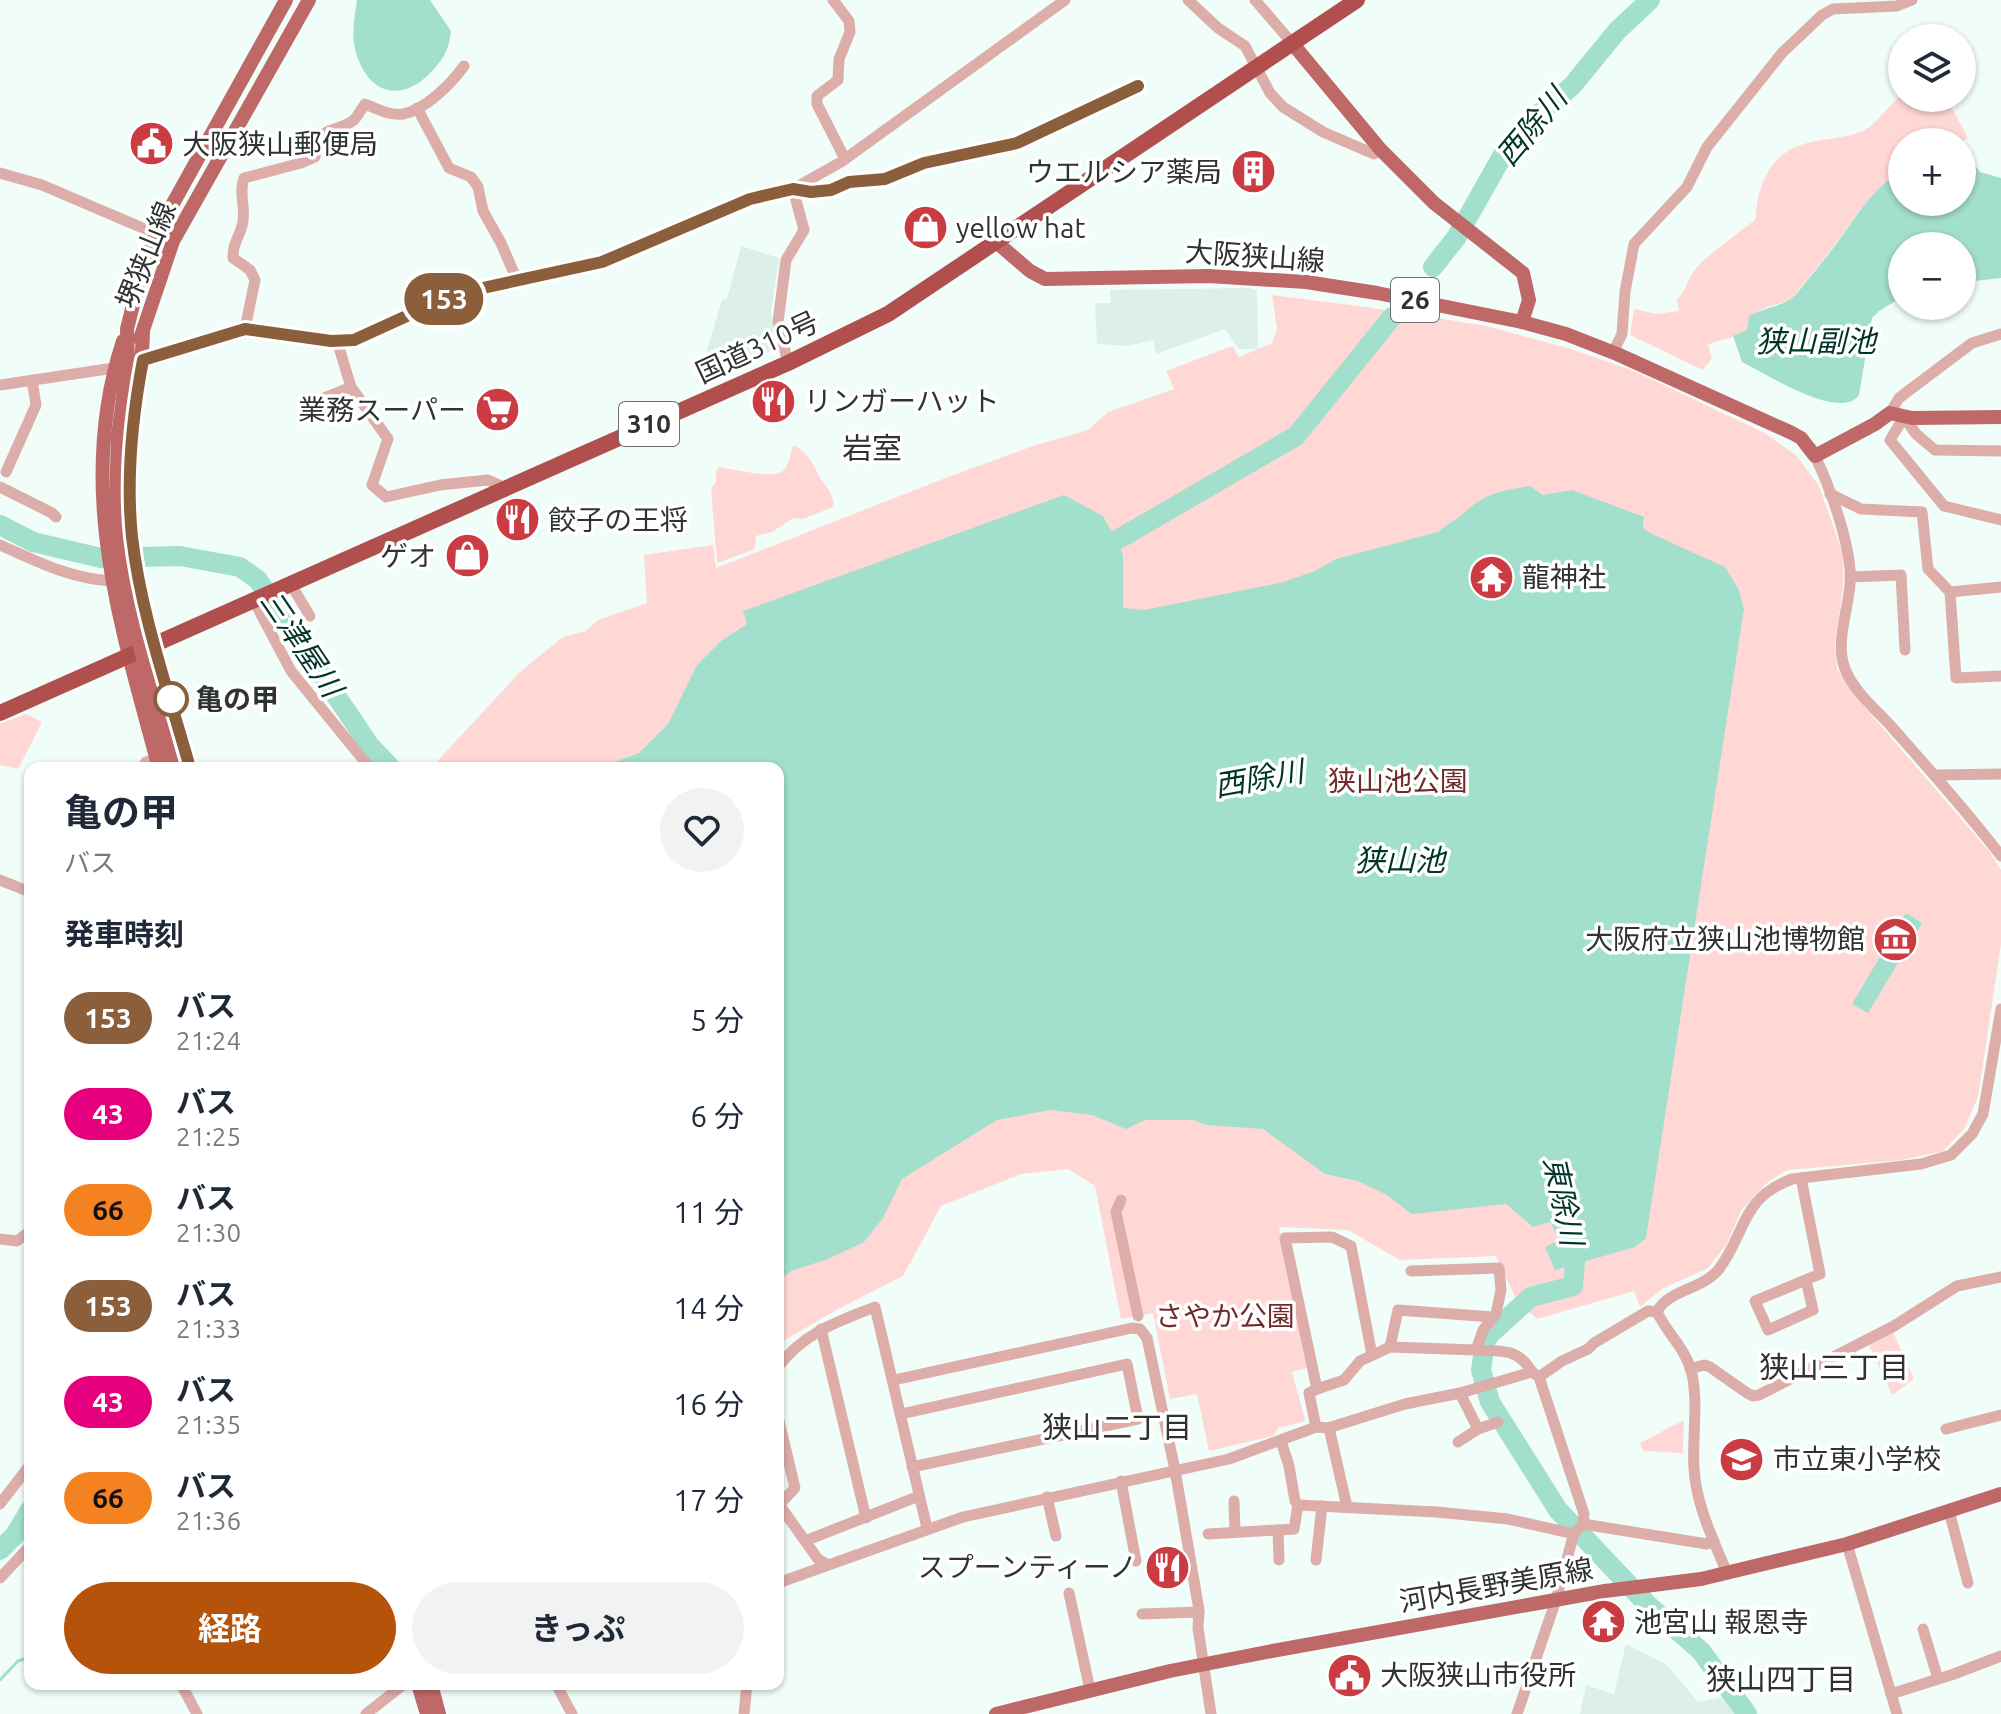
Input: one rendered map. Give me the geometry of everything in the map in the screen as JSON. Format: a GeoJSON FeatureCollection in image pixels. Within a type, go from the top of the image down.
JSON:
{"type":"FeatureCollection","features":[{"type":"Feature","properties":{"kind":"highway","name":"国道310号"},"geometry":{"type":"LineString","coordinates":[[0,713],[788,363],[888,314],[1357,0]]}},
{"type":"Feature","properties":{"kind":"main road","name":"堺狭山線"},"geometry":{"type":"LineString","coordinates":[[141,649],[123,565],[115,476],[128,364],[127,329],[156,234],[286,0]]}},
{"type":"Feature","properties":{"kind":"main road","name":"堺狭山線"},"geometry":{"type":"LineString","coordinates":[[128,364],[143,331],[173,241],[309,0]]}},
{"type":"Feature","properties":{"kind":"main road"},"geometry":{"type":"LineString","coordinates":[[1292,43],[1380,149],[1434,203],[1523,273],[1529,300],[1522,322]]}},
{"type":"Feature","properties":{"kind":"main road","name":"大阪狭山線"},"geometry":{"type":"LineString","coordinates":[[995,241],[1030,271],[1045,279],[1208,276],[1306,282],[1522,322],[1613,352],[1801,438],[1815,456]]}},
{"type":"Feature","properties":{"kind":"main road"},"geometry":{"type":"LineString","coordinates":[[128,364],[104,435],[102,479],[110,578],[188,762]]}},
{"type":"Feature","properties":{"kind":"main road"},"geometry":{"type":"LineString","coordinates":[[128,364],[132,538],[139,574],[141,649],[158,762]]}},
{"type":"Feature","properties":{"kind":"main road"},"geometry":{"type":"LineString","coordinates":[[1815,456],[1897,415],[2001,417]]}},
{"type":"Feature","properties":{"kind":"main road"},"geometry":{"type":"LineString","coordinates":[[141,649],[171,762]]}},
{"type":"Feature","properties":{"kind":"main road","name":"河内長野美原線"},"geometry":{"type":"LineString","coordinates":[[996,1714],[1205,1664],[1619,1589],[1727,1573],[1847,1544],[2001,1494]]}},
{"type":"Feature","properties":{"kind":"main road"},"geometry":{"type":"LineString","coordinates":[[420,1690],[427,1714]]}},
{"type":"Feature","properties":{"kind":"main road"},"geometry":{"type":"LineString","coordinates":[[433,1690],[439,1714]]}},
{"type":"Feature","properties":{"kind":"street"},"geometry":{"type":"LineString","coordinates":[[833,0],[849,21],[850,32],[839,59],[838,80],[817,96],[817,104],[845,159]]}},
{"type":"Feature","properties":{"kind":"street"},"geometry":{"type":"LineString","coordinates":[[0,385],[128,364],[245,329],[337,341],[354,340],[455,294],[593,265],[750,199],[793,189],[845,159],[1065,0]]}},
{"type":"Feature","properties":{"kind":"street"},"geometry":{"type":"LineString","coordinates":[[1188,0],[1218,28],[1245,46],[1255,68],[1283,107],[1323,132],[1374,154],[1380,149]]}},
{"type":"Feature","properties":{"kind":"street"},"geometry":{"type":"LineString","coordinates":[[1255,0],[1292,43]]}},
{"type":"Feature","properties":{"kind":"street"},"geometry":{"type":"LineString","coordinates":[[1613,352],[1622,334],[1625,292],[1634,244],[1687,187],[1707,147],[1782,53],[1822,15],[1833,9],[1897,6],[1912,0]]}},
{"type":"Feature","properties":{"kind":"street"},"geometry":{"type":"LineString","coordinates":[[245,329],[255,280],[250,270],[233,258],[233,245],[243,224],[240,189],[244,178],[315,157],[316,141],[321,134],[354,120],[365,104],[385,112],[402,114],[417,108],[455,78],[464,66]]}},
{"type":"Feature","properties":{"kind":"street"},"geometry":{"type":"LineString","coordinates":[[793,189],[811,192],[831,190],[849,182],[885,179],[924,163],[1017,143],[1138,86]]}},
{"type":"Feature","properties":{"kind":"street"},"geometry":{"type":"LineString","coordinates":[[417,108],[449,168],[471,177],[478,187],[483,211],[517,280]]}},
{"type":"Feature","properties":{"kind":"street"},"geometry":{"type":"LineString","coordinates":[[0,173],[42,185],[173,241]]}},
{"type":"Feature","properties":{"kind":"street"},"geometry":{"type":"LineString","coordinates":[[788,363],[778,322],[786,260],[804,230],[793,189]]}},
{"type":"Feature","properties":{"kind":"street"},"geometry":{"type":"LineString","coordinates":[[2001,334],[1972,343],[1899,398],[1890,440],[1944,506],[2001,520]]}},
{"type":"Feature","properties":{"kind":"street"},"geometry":{"type":"LineString","coordinates":[[337,341],[351,387],[388,439],[372,485],[386,497],[440,485],[488,480],[505,488]]}},
{"type":"Feature","properties":{"kind":"street"},"geometry":{"type":"LineString","coordinates":[[6,472],[36,405],[32,380]]}},
{"type":"Feature","properties":{"kind":"street"},"geometry":{"type":"LineString","coordinates":[[304,406],[351,387]]}},
{"type":"Feature","properties":{"kind":"street"},"geometry":{"type":"LineString","coordinates":[[1897,415],[1935,450],[2001,451]]}},
{"type":"Feature","properties":{"kind":"street"},"geometry":{"type":"LineString","coordinates":[[1815,456],[1849,559],[1850,577],[1841,640],[1845,671],[1936,775],[2001,856]]}},
{"type":"Feature","properties":{"kind":"street"},"geometry":{"type":"LineString","coordinates":[[0,487],[56,517]]}},
{"type":"Feature","properties":{"kind":"street"},"geometry":{"type":"LineString","coordinates":[[1830,494],[1861,509],[1922,512],[1928,569],[1950,592],[1956,678],[2001,676]]}},
{"type":"Feature","properties":{"kind":"street"},"geometry":{"type":"LineString","coordinates":[[0,545],[58,571],[90,580],[110,578]]}},
{"type":"Feature","properties":{"kind":"street"},"geometry":{"type":"LineString","coordinates":[[1850,577],[1901,575],[1905,650]]}},
{"type":"Feature","properties":{"kind":"street"},"geometry":{"type":"LineString","coordinates":[[290,583],[310,616]]}},
{"type":"Feature","properties":{"kind":"street"},"geometry":{"type":"LineString","coordinates":[[1950,592],[2001,587]]}},
{"type":"Feature","properties":{"kind":"street"},"geometry":{"type":"LineString","coordinates":[[255,598],[291,671],[365,762]]}},
{"type":"Feature","properties":{"kind":"street"},"geometry":{"type":"LineString","coordinates":[[1936,775],[2001,774]]}},
{"type":"Feature","properties":{"kind":"street"},"geometry":{"type":"LineString","coordinates":[[0,880],[24,890]]}},
{"type":"Feature","properties":{"kind":"street"},"geometry":{"type":"LineString","coordinates":[[1657,1312],[1664,1302],[1701,1284],[1718,1271],[1743,1219],[1778,1184],[1801,1178],[1921,1164],[1951,1155],[1972,1134],[1983,1114],[2001,1009]]}},
{"type":"Feature","properties":{"kind":"street"},"geometry":{"type":"LineString","coordinates":[[1801,1178],[1820,1274],[1755,1301],[1768,1330],[1813,1310],[1806,1280]]}},
{"type":"Feature","properties":{"kind":"street"},"geometry":{"type":"LineString","coordinates":[[1121,1200],[1116,1212],[1138,1316]]}},
{"type":"Feature","properties":{"kind":"street"},"geometry":{"type":"LineString","coordinates":[[0,1239],[17,1241],[24,1236]]}},
{"type":"Feature","properties":{"kind":"street"},"geometry":{"type":"LineString","coordinates":[[1317,1389],[1285,1238],[1332,1237],[1351,1246],[1372,1355]]}},
{"type":"Feature","properties":{"kind":"street"},"geometry":{"type":"LineString","coordinates":[[1411,1271],[1499,1268],[1501,1290],[1493,1317],[1483,1330],[1481,1350]]}},
{"type":"Feature","properties":{"kind":"street"},"geometry":{"type":"LineString","coordinates":[[1690,1369],[1704,1365],[1710,1367],[1747,1393],[1759,1395],[1894,1326],[1957,1286],[2001,1277]]}},
{"type":"Feature","properties":{"kind":"street"},"geometry":{"type":"LineString","coordinates":[[784,1360],[799,1343],[821,1329],[875,1307],[927,1528]]}},
{"type":"Feature","properties":{"kind":"street"},"geometry":{"type":"LineString","coordinates":[[1390,1347],[1398,1310],[1493,1317]]}},
{"type":"Feature","properties":{"kind":"street"},"geometry":{"type":"LineString","coordinates":[[784,1581],[927,1528],[1047,1497],[1229,1459],[1316,1427],[1329,1428],[1405,1404],[1536,1374],[1588,1349],[1645,1312],[1657,1312]]}},
{"type":"Feature","properties":{"kind":"street"},"geometry":{"type":"LineString","coordinates":[[1657,1312],[1681,1345],[1690,1369],[1694,1391],[1696,1492],[1727,1573]]}},
{"type":"Feature","properties":{"kind":"street"},"geometry":{"type":"LineString","coordinates":[[894,1380],[1132,1328],[1140,1329],[1147,1338],[1175,1470],[1199,1612],[1198,1628],[1211,1714]]}},
{"type":"Feature","properties":{"kind":"street"},"geometry":{"type":"LineString","coordinates":[[821,1329],[866,1518]]}},
{"type":"Feature","properties":{"kind":"street"},"geometry":{"type":"LineString","coordinates":[[1316,1427],[1309,1393],[1344,1380],[1360,1361],[1390,1347],[1513,1353],[1523,1357],[1536,1374],[1584,1514],[1517,1714]]}},
{"type":"Feature","properties":{"kind":"street"},"geometry":{"type":"LineString","coordinates":[[901,1414],[1127,1364],[1138,1419],[912,1467]]}},
{"type":"Feature","properties":{"kind":"street"},"geometry":{"type":"LineString","coordinates":[[1460,1393],[1478,1429]]}},
{"type":"Feature","properties":{"kind":"street"},"geometry":{"type":"LineString","coordinates":[[1946,1429],[2001,1415]]}},
{"type":"Feature","properties":{"kind":"street"},"geometry":{"type":"LineString","coordinates":[[1458,1442],[1478,1429],[1498,1422]]}},
{"type":"Feature","properties":{"kind":"street"},"geometry":{"type":"LineString","coordinates":[[1329,1428],[1347,1507]]}},
{"type":"Feature","properties":{"kind":"street"},"geometry":{"type":"LineString","coordinates":[[1208,1534],[1294,1529],[1298,1505],[1281,1441]]}},
{"type":"Feature","properties":{"kind":"street"},"geometry":{"type":"LineString","coordinates":[[784,1442],[795,1488],[784,1499]]}},
{"type":"Feature","properties":{"kind":"street"},"geometry":{"type":"LineString","coordinates":[[0,1504],[24,1473]]}},
{"type":"Feature","properties":{"kind":"street"},"geometry":{"type":"LineString","coordinates":[[1121,1481],[1136,1561]]}},
{"type":"Feature","properties":{"kind":"street"},"geometry":{"type":"LineString","coordinates":[[805,1541],[919,1496]]}},
{"type":"Feature","properties":{"kind":"street"},"geometry":{"type":"LineString","coordinates":[[1047,1497],[1056,1536]]}},
{"type":"Feature","properties":{"kind":"street"},"geometry":{"type":"LineString","coordinates":[[1234,1501],[1235,1532]]}},
{"type":"Feature","properties":{"kind":"street"},"geometry":{"type":"LineString","coordinates":[[1298,1505],[1437,1512],[1707,1544],[1714,1541]]}},
{"type":"Feature","properties":{"kind":"street"},"geometry":{"type":"LineString","coordinates":[[1316,1560],[1322,1506]]}},
{"type":"Feature","properties":{"kind":"street"},"geometry":{"type":"LineString","coordinates":[[784,1511],[818,1559],[828,1565]]}},
{"type":"Feature","properties":{"kind":"street"},"geometry":{"type":"LineString","coordinates":[[1949,1511],[1968,1583]]}},
{"type":"Feature","properties":{"kind":"street"},"geometry":{"type":"LineString","coordinates":[[1278,1530],[1279,1560]]}},
{"type":"Feature","properties":{"kind":"street"},"geometry":{"type":"LineString","coordinates":[[1847,1544],[1897,1714]]}},
{"type":"Feature","properties":{"kind":"street"},"geometry":{"type":"LineString","coordinates":[[0,1578],[24,1552]]}},
{"type":"Feature","properties":{"kind":"street"},"geometry":{"type":"LineString","coordinates":[[1069,1593],[1090,1690]]}},
{"type":"Feature","properties":{"kind":"street"},"geometry":{"type":"LineString","coordinates":[[1142,1614],[1199,1612]]}},
{"type":"Feature","properties":{"kind":"street"},"geometry":{"type":"LineString","coordinates":[[1923,1629],[1938,1679]]}},
{"type":"Feature","properties":{"kind":"street"},"geometry":{"type":"LineString","coordinates":[[1891,1694],[2001,1656]]}},
{"type":"Feature","properties":{"kind":"street"},"geometry":{"type":"LineString","coordinates":[[184,1690],[197,1714]]}},
{"type":"Feature","properties":{"kind":"street"},"geometry":{"type":"LineString","coordinates":[[366,1714],[396,1690]]}},
{"type":"Feature","properties":{"kind":"street"},"geometry":{"type":"LineString","coordinates":[[559,1690],[572,1714]]}},
{"type":"Feature","properties":{"kind":"street"},"geometry":{"type":"LineString","coordinates":[[744,1714],[746,1690]]}},
{"type":"Feature","properties":{"kind":"shaded area"},"geometry":{"type":"Polygon","coordinates":[[[741,246],[779,258],[771,311],[776,349],[697,383],[722,300],[727,299],[741,246]]]}},
{"type":"Feature","properties":{"kind":"shaded area"},"geometry":{"type":"Polygon","coordinates":[[[1110,290],[1257,290],[1258,349],[1239,349],[1225,329],[1156,354],[1153,340],[1128,346],[1097,344],[1095,303],[1111,303],[1110,290]]]}},
{"type":"Feature","properties":{"kind":"shaded area"},"geometry":{"type":"Polygon","coordinates":[[[1626,1644],[1667,1665],[1698,1702],[1723,1697],[1735,1714],[1580,1714],[1586,1685],[1614,1694],[1626,1644]]]}},
{"type":"Feature","properties":{"kind":"green space"},"geometry":{"type":"Polygon","coordinates":[[[1888,108],[1888,112],[1954,112],[1963,128],[1888,128],[1888,181],[1867,201],[1794,296],[1761,310],[1743,333],[1708,345],[1712,358],[1703,370],[1630,335],[1634,309],[1657,314],[1679,311],[1677,300],[1697,267],[1756,219],[1766,174],[1780,157],[1801,145],[1854,134],[1876,121],[1888,108]]]}},
{"type":"Feature","properties":{"kind":"green space","name":"狭山池公園"},"geometry":{"type":"Polygon","coordinates":[[[1272,295],[1487,326],[1571,349],[1634,371],[1765,433],[1796,455],[1819,486],[1843,554],[1843,588],[1835,642],[1837,669],[1856,697],[1988,850],[2001,870],[2001,944],[1978,1097],[1964,1129],[1943,1151],[1902,1160],[1787,1170],[1769,1181],[1742,1209],[1726,1245],[1708,1268],[1662,1289],[1640,1307],[1634,1291],[1537,1319],[1517,1301],[1496,1256],[1400,1260],[1348,1230],[1279,1227],[1307,1368],[1292,1372],[1305,1419],[1278,1428],[1273,1436],[1209,1451],[1197,1394],[1170,1399],[1153,1313],[1121,1319],[1095,1186],[1068,1169],[1021,1174],[941,1206],[903,1276],[784,1340],[784,762],[437,762],[520,672],[563,637],[586,631],[598,620],[647,603],[644,555],[713,545],[716,568],[943,479],[1033,446],[1088,430],[1108,412],[1174,389],[1166,371],[1232,346],[1239,357],[1272,343],[1277,329],[1272,295]]]}},
{"type":"Feature","properties":{"kind":"green space"},"geometry":{"type":"Polygon","coordinates":[[[793,445],[810,459],[832,496],[833,507],[803,519],[793,518],[772,532],[756,536],[755,549],[717,563],[711,487],[716,483],[716,471],[719,467],[763,474],[779,473],[787,465],[793,445]]]}},
{"type":"Feature","properties":{"kind":"green space"},"geometry":{"type":"Polygon","coordinates":[[[26,714],[42,722],[18,769],[0,765],[0,724],[26,714]]]}},
{"type":"Feature","properties":{"kind":"green space"},"geometry":{"type":"Polygon","coordinates":[[[1892,1330],[1914,1379],[1892,1395],[1868,1343],[1892,1330]]]}},
{"type":"Feature","properties":{"kind":"green space"},"geometry":{"type":"Polygon","coordinates":[[[1684,1420],[1683,1453],[1643,1451],[1640,1443],[1684,1420]]]}},
{"type":"Feature","properties":{"kind":"water"},"geometry":{"type":"Polygon","coordinates":[[[357,0],[430,0],[451,31],[441,61],[420,82],[408,89],[395,91],[374,83],[365,73],[354,44],[357,0]]]}},
{"type":"Feature","properties":{"kind":"water","name":"狭山副池"},"geometry":{"type":"Polygon","coordinates":[[[1976,167],[1980,172],[2001,178],[2001,278],[1976,281],[1976,232],[1888,232],[1888,306],[1872,318],[1859,395],[1849,402],[1820,399],[1742,362],[1733,336],[1747,330],[1749,316],[1781,304],[1798,292],[1867,201],[1888,181],[1888,216],[1976,216],[1976,167]]]}},
{"type":"Feature","properties":{"kind":"water","name":"狭山池"},"geometry":{"type":"Polygon","coordinates":[[[1530,486],[1543,495],[1572,490],[1644,517],[1643,528],[1652,534],[1725,567],[1738,588],[1744,609],[1646,1238],[1635,1247],[1555,1270],[1545,1247],[1559,1240],[1550,1222],[1533,1227],[1506,1204],[1412,1214],[1385,1194],[1358,1181],[1325,1174],[1263,1129],[1206,1125],[1193,1120],[1145,1120],[1126,1129],[1092,1115],[1050,1110],[997,1120],[902,1179],[883,1218],[864,1242],[784,1276],[784,762],[614,762],[639,753],[668,724],[697,665],[721,641],[747,624],[743,611],[1064,495],[1103,516],[1123,555],[1123,608],[1144,610],[1280,583],[1315,571],[1336,559],[1438,532],[1472,506],[1502,491],[1530,486]]]}},
{"type":"Feature","properties":{"kind":"water"},"geometry":{"type":"Polygon","coordinates":[[[1906,913],[1922,923],[1868,1013],[1852,1004],[1906,913]]]}},
{"type":"Feature","properties":{"kind":"waterway","name":"西除川"},"geometry":{"type":"LineString","coordinates":[[1433,267],[1456,238],[1508,146],[1524,127],[1572,86],[1617,31],[1650,0]]}},
{"type":"Feature","properties":{"kind":"waterway","name":"西除川"},"geometry":{"type":"LineString","coordinates":[[1093,554],[1296,436],[1392,317]]}},
{"type":"Feature","properties":{"kind":"waterway","name":"三津屋川"},"geometry":{"type":"LineString","coordinates":[[0,525],[33,542],[101,558],[180,556],[240,567],[258,580],[370,746],[385,762]]}},
{"type":"Feature","properties":{"kind":"waterway","name":"東除川"},"geometry":{"type":"LineString","coordinates":[[1573,1239],[1576,1251],[1573,1286],[1531,1297],[1485,1342],[1481,1370],[1490,1402],[1558,1510],[1647,1604],[1701,1651],[1747,1714]]}},
{"type":"Feature","properties":{"kind":"waterway","name":"西除川"},"geometry":{"type":"LineString","coordinates":[[0,1550],[24,1520]]}},
{"type":"Feature","properties":{"kind":"waterway"},"geometry":{"type":"LineString","coordinates":[[0,1680],[18,1661],[24,1659]]}},
{"type":"Feature","properties":{"kind":"bus line","name":"153"},"geometry":{"type":"LineString","coordinates":[[188,762],[155,643],[132,538],[129,488],[132,434],[143,360],[245,329],[331,341],[354,340],[455,294],[602,262],[750,199],[793,189],[811,192],[831,190],[849,182],[885,179],[924,163],[1033,138],[1138,86]]}},
{"type":"Feature","properties":{"kind":"place","name":"大阪狭山郵便局"},"geometry":{"type":"Point","coordinates":[151,144]}},
{"type":"Feature","properties":{"kind":"place","name":"ウエルシア薬局"},"geometry":{"type":"Point","coordinates":[1253,172]}},
{"type":"Feature","properties":{"kind":"place","name":"yellow hat"},"geometry":{"type":"Point","coordinates":[925,228]}},
{"type":"Feature","properties":{"kind":"place","name":"リンガーハット"},"geometry":{"type":"Point","coordinates":[773,401]}},
{"type":"Feature","properties":{"kind":"place","name":"業務スーパー"},"geometry":{"type":"Point","coordinates":[497,410]}},
{"type":"Feature","properties":{"kind":"place","name":"餃子の王将"},"geometry":{"type":"Point","coordinates":[517,520]}},
{"type":"Feature","properties":{"kind":"place","name":"ゲオ"},"geometry":{"type":"Point","coordinates":[467,556]}},
{"type":"Feature","properties":{"kind":"place","name":"龍神社"},"geometry":{"type":"Point","coordinates":[1491,577]}},
{"type":"Feature","properties":{"kind":"place","name":"亀の甲"},"geometry":{"type":"Point","coordinates":[171,699]}},
{"type":"Feature","properties":{"kind":"place","name":"大阪府立狭山池博物館"},"geometry":{"type":"Point","coordinates":[1896,939]}},
{"type":"Feature","properties":{"kind":"place","name":"市立東小学校"},"geometry":{"type":"Point","coordinates":[1742,1459]}},
{"type":"Feature","properties":{"kind":"place","name":"スプーンティーノ"},"geometry":{"type":"Point","coordinates":[1168,1567]}},
{"type":"Feature","properties":{"kind":"place","name":"池宮山 報恩寺"},"geometry":{"type":"Point","coordinates":[1603,1622]}},
{"type":"Feature","properties":{"kind":"place","name":"大阪狭山市役所"},"geometry":{"type":"Point","coordinates":[1349,1675]}},
{"type":"Feature","properties":{"kind":"district","name":"岩室"},"geometry":{"type":"Point","coordinates":[872,449]}},
{"type":"Feature","properties":{"kind":"district","name":"狭山三丁目"},"geometry":{"type":"Point","coordinates":[1834,1368]}},
{"type":"Feature","properties":{"kind":"district","name":"狭山二丁目"},"geometry":{"type":"Point","coordinates":[1117,1428]}},
{"type":"Feature","properties":{"kind":"district","name":"狭山四丁目"},"geometry":{"type":"Point","coordinates":[1781,1680]}},
{"type":"Feature","properties":{"kind":"park label","name":"さやか公園"},"geometry":{"type":"Point","coordinates":[1225,1316]}}]}
